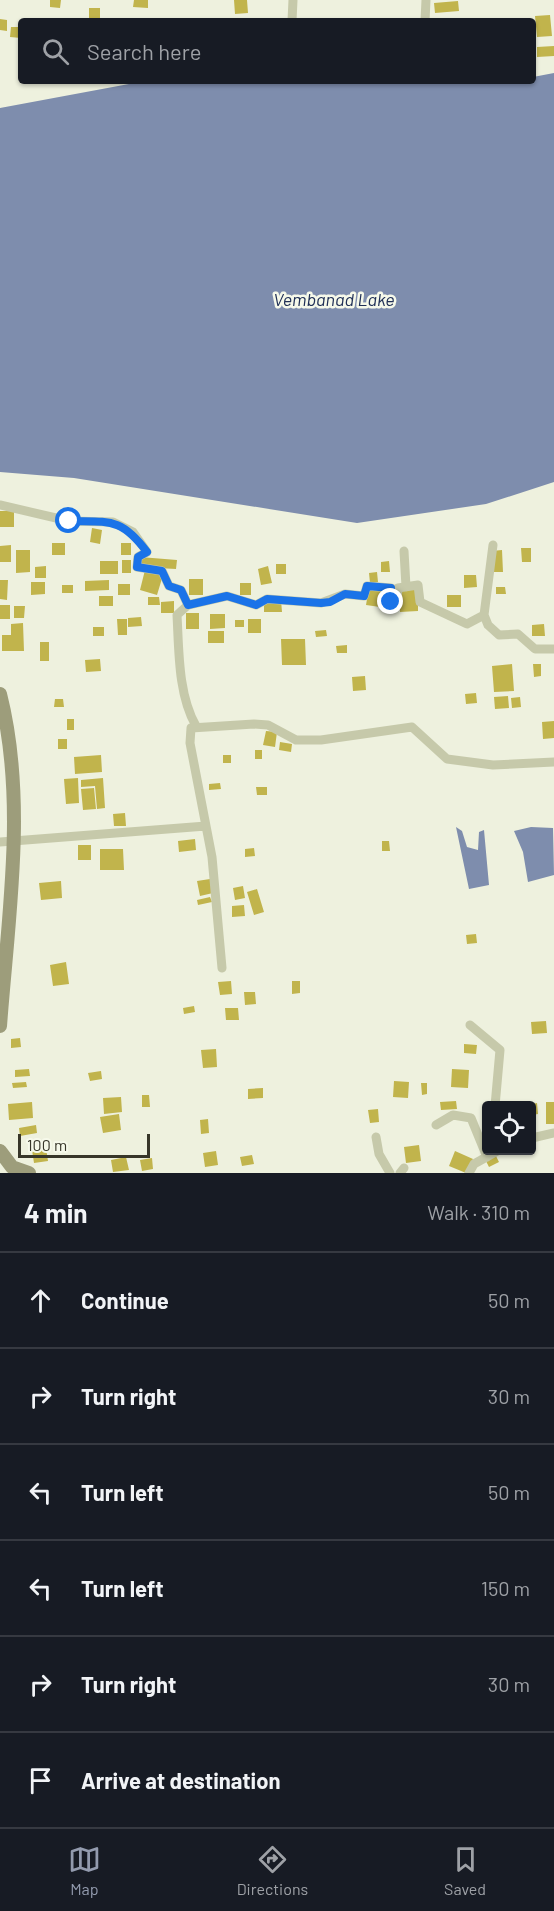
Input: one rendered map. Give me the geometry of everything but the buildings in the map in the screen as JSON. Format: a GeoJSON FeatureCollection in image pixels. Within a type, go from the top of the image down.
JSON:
{"type":"FeatureCollection","features":[{"type":"Feature","properties":{"kind":"main road"},"geometry":{"type":"LineString","coordinates":[[0,693],[9,735],[5,763],[7,841],[0,1026]]}},
{"type":"Feature","properties":{"kind":"main road"},"geometry":{"type":"LineString","coordinates":[[0,1151],[12,1167],[29,1173]]}},
{"type":"Feature","properties":{"kind":"street"},"geometry":{"type":"LineString","coordinates":[[292,18],[293,0]]}},
{"type":"Feature","properties":{"kind":"street"},"geometry":{"type":"LineString","coordinates":[[425,18],[426,0]]}},
{"type":"Feature","properties":{"kind":"street"},"geometry":{"type":"LineString","coordinates":[[0,505],[69,521],[113,522],[133,532],[147,552],[138,557],[137,567],[162,571],[169,586],[181,590],[188,605]]}},
{"type":"Feature","properties":{"kind":"street"},"geometry":{"type":"LineString","coordinates":[[493,545],[484,615],[488,625],[499,635],[518,634],[535,650],[554,649]]}},
{"type":"Feature","properties":{"kind":"street"},"geometry":{"type":"LineString","coordinates":[[404,551],[406,587]]}},
{"type":"Feature","properties":{"kind":"street"},"geometry":{"type":"LineString","coordinates":[[196,726],[189,713],[179,653],[177,615],[188,605],[227,596],[256,605],[267,599],[321,603],[330,602],[345,594],[364,596],[367,586],[391,588],[391,602],[397,601],[398,588],[418,585],[420,602],[467,624],[484,615]]}},
{"type":"Feature","properties":{"kind":"street"},"geometry":{"type":"LineString","coordinates":[[222,968],[212,857],[190,743],[191,728],[196,726],[268,725],[296,740],[321,740],[412,727],[447,759],[493,765],[554,762]]}},
{"type":"Feature","properties":{"kind":"street"},"geometry":{"type":"LineString","coordinates":[[7,841],[206,826]]}},
{"type":"Feature","properties":{"kind":"street"},"geometry":{"type":"LineString","coordinates":[[470,1025],[500,1050],[495,1101]]}},
{"type":"Feature","properties":{"kind":"street"},"geometry":{"type":"LineString","coordinates":[[436,1125],[453,1115],[471,1118],[487,1157]]}},
{"type":"Feature","properties":{"kind":"street"},"geometry":{"type":"LineString","coordinates":[[536,1137],[554,1133]]}},
{"type":"Feature","properties":{"kind":"street"},"geometry":{"type":"LineString","coordinates":[[376,1137],[379,1154],[390,1173]]}},
{"type":"Feature","properties":{"kind":"street"},"geometry":{"type":"LineString","coordinates":[[469,1173],[474,1164],[490,1155]]}},
{"type":"Feature","properties":{"kind":"water","name":"Vembanad Lake"},"geometry":{"type":"Polygon","coordinates":[[[554,73],[554,482],[486,504],[357,523],[74,478],[0,472],[0,108],[129,84],[536,84],[536,76],[554,73]]]}},
{"type":"Feature","properties":{"kind":"water"},"geometry":{"type":"Polygon","coordinates":[[[456,827],[462,831],[467,847],[478,850],[479,832],[484,830],[489,885],[469,889],[456,827]]]}},
{"type":"Feature","properties":{"kind":"water"},"geometry":{"type":"Polygon","coordinates":[[[531,827],[553,828],[554,875],[528,882],[523,852],[514,831],[531,827]]]}},
{"type":"Feature","properties":{"kind":"route"},"geometry":{"type":"LineString","coordinates":[[69,521],[113,522],[133,532],[147,552],[138,557],[137,567],[162,571],[169,586],[181,590],[188,605],[227,596],[256,605],[267,599],[306,600],[321,603],[330,602],[345,594],[364,596],[367,586],[391,588],[391,602]]}}]}
